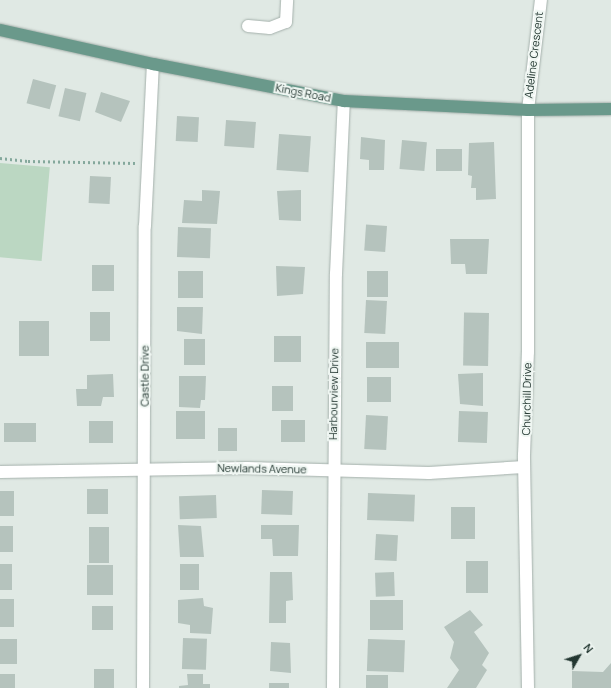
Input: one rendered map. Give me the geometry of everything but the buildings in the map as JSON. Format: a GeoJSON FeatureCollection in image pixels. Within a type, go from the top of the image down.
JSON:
{"type":"FeatureCollection","features":[{"type":"Feature","properties":{"kind":"main road","name":"Kings Road"},"geometry":{"type":"LineString","coordinates":[[0,30],[153,64],[344,101],[528,110],[611,109]]}},
{"type":"Feature","properties":{"kind":"street"},"geometry":{"type":"LineString","coordinates":[[248,26],[270,28],[286,22],[287,0]]}},
{"type":"Feature","properties":{"kind":"street","name":"Adeline Crescent"},"geometry":{"type":"LineString","coordinates":[[528,110],[541,0]]}},
{"type":"Feature","properties":{"kind":"street","name":"Castle Drive"},"geometry":{"type":"LineString","coordinates":[[143,688],[145,226],[153,64]]}},
{"type":"Feature","properties":{"kind":"street","name":"Harbourview Drive"},"geometry":{"type":"LineString","coordinates":[[333,688],[333,470],[336,274],[344,101]]}},
{"type":"Feature","properties":{"kind":"street","name":"Churchill Drive"},"geometry":{"type":"LineString","coordinates":[[528,110],[528,352],[524,467],[528,688]]}},
{"type":"Feature","properties":{"kind":"street","name":"Newlands Avenue"},"geometry":{"type":"LineString","coordinates":[[0,472],[144,468],[333,470],[429,473],[524,467]]}},
{"type":"Feature","properties":{"kind":"path"},"geometry":{"type":"LineString","coordinates":[[0,158],[72,163],[149,163]]}},
{"type":"Feature","properties":{"kind":"green space"},"geometry":{"type":"Polygon","coordinates":[[[0,163],[50,167],[42,261],[0,257],[0,163]]]}}]}
